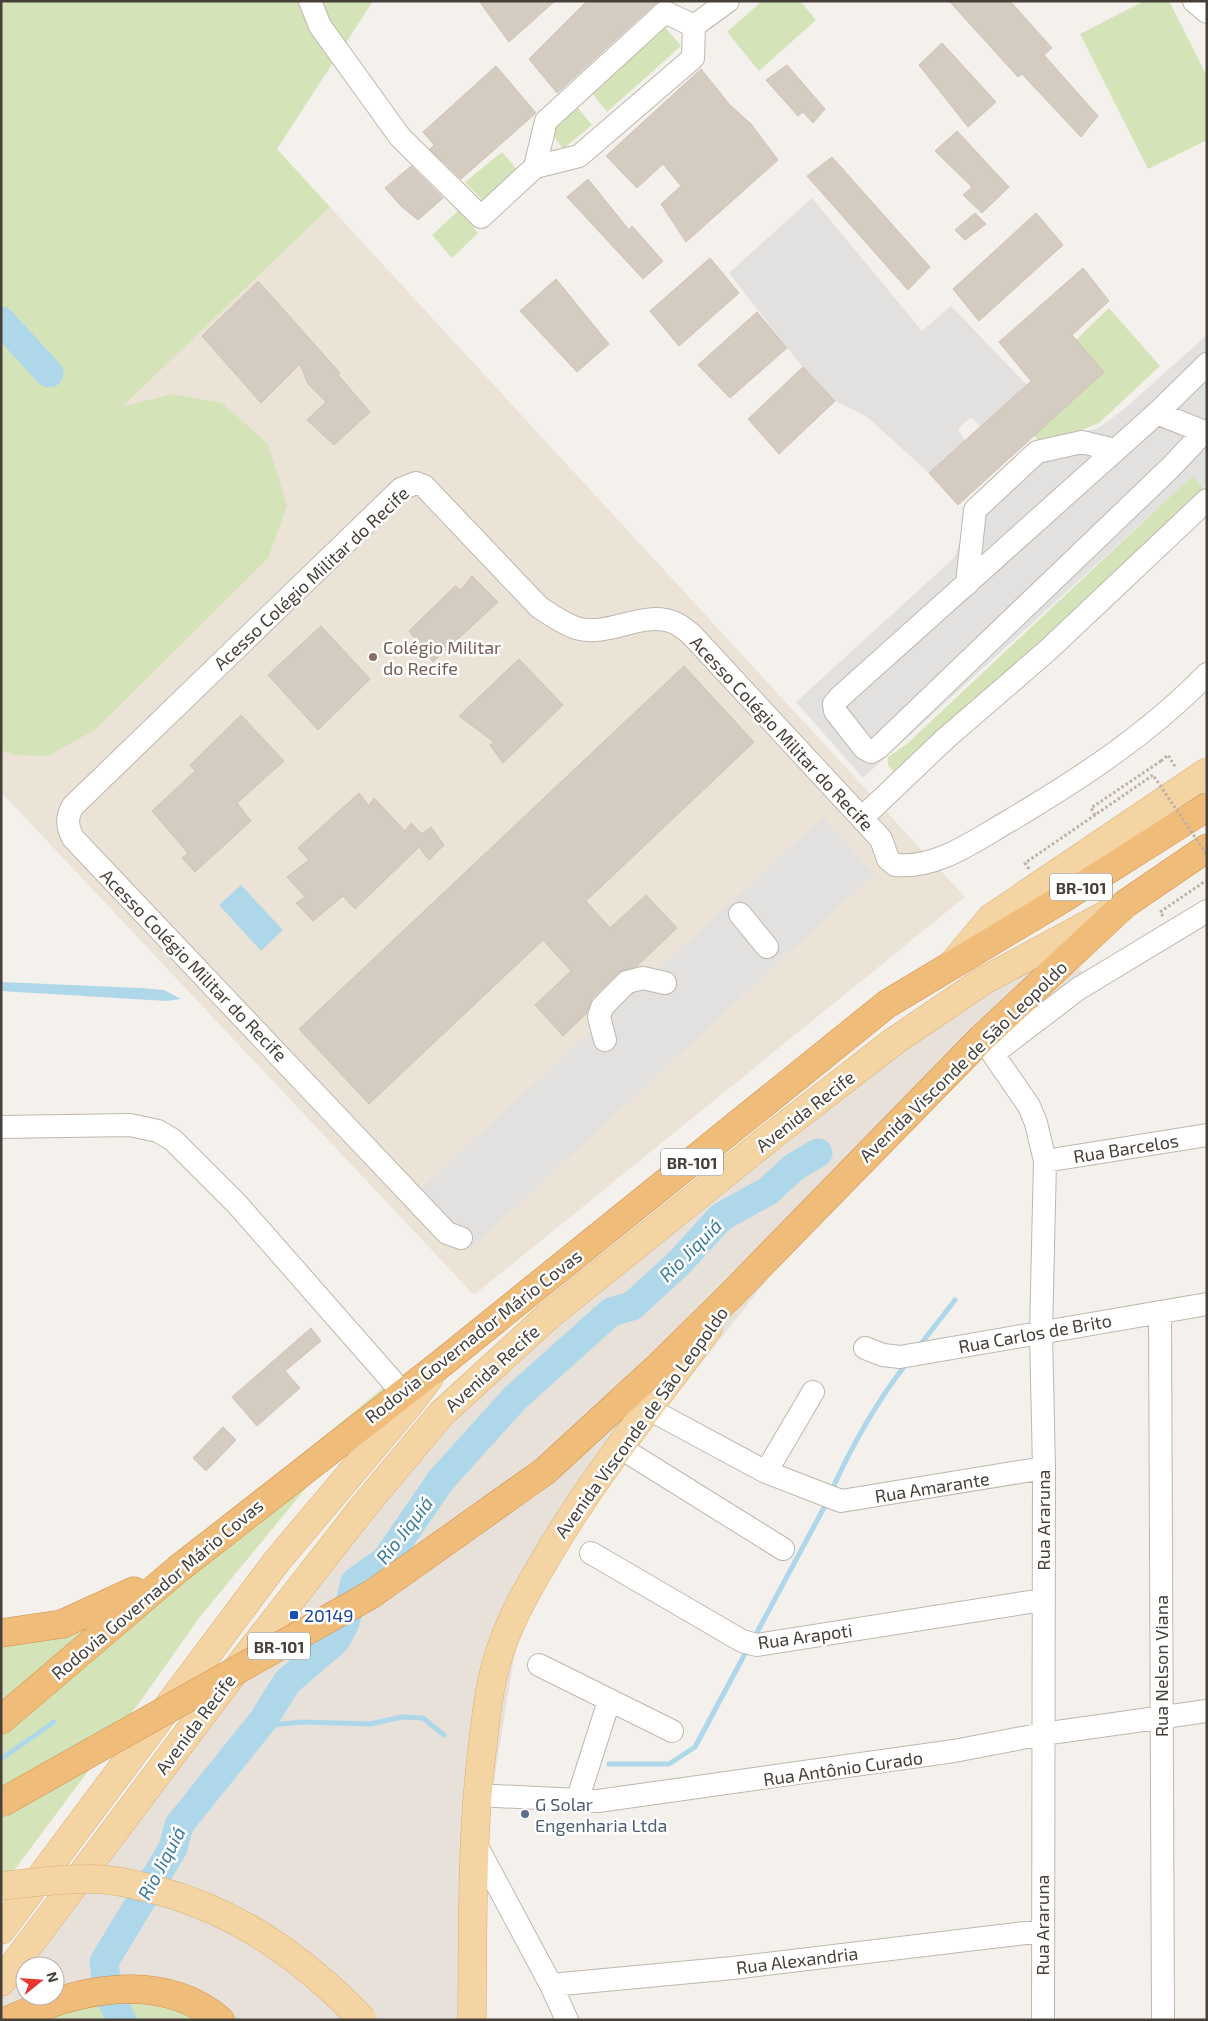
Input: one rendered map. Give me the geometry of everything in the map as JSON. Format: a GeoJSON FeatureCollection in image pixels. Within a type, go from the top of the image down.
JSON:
{"type":"FeatureCollection","features":[{"type":"Feature","properties":{"kind":"highway","name":"BR-101"},"geometry":{"type":"LineString","coordinates":[[952,964],[1062,899],[1207,807]]}},
{"type":"Feature","properties":{"kind":"highway","name":"Avenida Visconde de São Leopoldo"},"geometry":{"type":"LineString","coordinates":[[1,1803],[372,1594],[545,1470],[657,1368],[988,1045],[1125,904],[1207,848]]}},
{"type":"Feature","properties":{"kind":"highway","name":"Rodovia Governador Mário Covas"},"geometry":{"type":"LineString","coordinates":[[1,1720],[178,1569],[402,1392],[437,1367],[887,1004],[952,964]]}},
{"type":"Feature","properties":{"kind":"highway"},"geometry":{"type":"LineString","coordinates":[[1,1633],[62,1624],[110,1604],[178,1569]]}},
{"type":"Feature","properties":{"kind":"highway"},"geometry":{"type":"LineString","coordinates":[[9,2020],[50,2002],[110,1989],[142,1990],[183,1999],[199,2005],[220,2020]]}},
{"type":"Feature","properties":{"kind":"main road"},"geometry":{"type":"LineString","coordinates":[[952,964],[991,918],[1207,772]]}},
{"type":"Feature","properties":{"kind":"main road","name":"Avenida Recife"},"geometry":{"type":"LineString","coordinates":[[1,1982],[225,1684],[365,1505],[441,1414],[548,1318],[773,1135],[893,1042],[984,981],[1125,904]]}},
{"type":"Feature","properties":{"kind":"main road","name":"Avenida Visconde de São Leopoldo"},"geometry":{"type":"LineString","coordinates":[[472,2020],[476,1795],[488,1698],[497,1660],[510,1625],[561,1531],[735,1291]]}},
{"type":"Feature","properties":{"kind":"main road","name":"Avenida Recife"},"geometry":{"type":"LineString","coordinates":[[1,1930],[277,1561],[410,1403],[437,1367]]}},
{"type":"Feature","properties":{"kind":"main road"},"geometry":{"type":"LineString","coordinates":[[1,1886],[86,1879],[127,1882],[212,1909],[255,1930],[295,1958],[335,1991],[363,2020]]}},
{"type":"Feature","properties":{"kind":"street"},"geometry":{"type":"LineString","coordinates":[[310,1],[320,26],[400,137],[481,217],[535,168],[579,156],[693,58],[694,26]]}},
{"type":"Feature","properties":{"kind":"street"},"geometry":{"type":"LineString","coordinates":[[694,26],[728,1]]}},
{"type":"Feature","properties":{"kind":"street"},"geometry":{"type":"LineString","coordinates":[[1194,1],[1207,12]]}},
{"type":"Feature","properties":{"kind":"street"},"geometry":{"type":"LineString","coordinates":[[535,168],[546,121],[665,12],[694,26]]}},
{"type":"Feature","properties":{"kind":"street"},"geometry":{"type":"LineString","coordinates":[[1157,412],[1206,436],[1171,467],[878,748],[871,752],[864,748],[835,711],[834,704],[1116,450],[1207,364]]}},
{"type":"Feature","properties":{"kind":"street"},"geometry":{"type":"LineString","coordinates":[[967,584],[975,510],[1037,452],[1082,442],[1116,450]]}},
{"type":"Feature","properties":{"kind":"street","name":"Acesso Colégio Militar do Recife"},"geometry":{"type":"LineString","coordinates":[[461,1238],[447,1233],[73,838],[68,827],[68,816],[73,806],[401,489],[416,483],[424,486],[539,607],[558,620],[577,628],[612,629],[643,620],[660,620],[674,622],[691,634],[881,838],[888,859],[894,865],[918,865],[954,853],[1078,781],[1183,699],[1207,674]]}},
{"type":"Feature","properties":{"kind":"street"},"geometry":{"type":"LineString","coordinates":[[862,818],[945,739],[1048,650],[1207,500]]}},
{"type":"Feature","properties":{"kind":"street"},"geometry":{"type":"LineString","coordinates":[[988,1045],[1207,911]]}},
{"type":"Feature","properties":{"kind":"street"},"geometry":{"type":"LineString","coordinates":[[740,914],[767,947]]}},
{"type":"Feature","properties":{"kind":"street"},"geometry":{"type":"LineString","coordinates":[[605,1040],[599,1017],[602,1007],[627,982],[642,978],[665,983]]}},
{"type":"Feature","properties":{"kind":"street","name":"Rua Araruna"},"geometry":{"type":"LineString","coordinates":[[988,1045],[1029,1106],[1036,1123],[1045,1161],[1041,1333],[1044,1468],[1042,1600],[1043,2020]]}},
{"type":"Feature","properties":{"kind":"street"},"geometry":{"type":"LineString","coordinates":[[1,1127],[130,1125],[158,1131],[173,1140],[237,1204],[402,1392]]}},
{"type":"Feature","properties":{"kind":"street","name":"Rua Barcelos"},"geometry":{"type":"LineString","coordinates":[[1045,1161],[1207,1135]]}},
{"type":"Feature","properties":{"kind":"street","name":"Rua Carlos de Brito"},"geometry":{"type":"LineString","coordinates":[[865,1348],[883,1355],[900,1357],[1207,1304]]}},
{"type":"Feature","properties":{"kind":"street","name":"Rua Nelson Viana"},"geometry":{"type":"LineString","coordinates":[[1160,1312],[1163,2020]]}},
{"type":"Feature","properties":{"kind":"street"},"geometry":{"type":"LineString","coordinates":[[649,1409],[766,1472],[813,1392]]}},
{"type":"Feature","properties":{"kind":"street"},"geometry":{"type":"LineString","coordinates":[[621,1448],[783,1548]]}},
{"type":"Feature","properties":{"kind":"street","name":"Rua Amarante"},"geometry":{"type":"LineString","coordinates":[[766,1472],[831,1498],[1044,1468]]}},
{"type":"Feature","properties":{"kind":"street","name":"Rua Arapoti"},"geometry":{"type":"LineString","coordinates":[[591,1553],[749,1643],[1042,1600]]}},
{"type":"Feature","properties":{"kind":"street"},"geometry":{"type":"LineString","coordinates":[[539,1665],[672,1731]]}},
{"type":"Feature","properties":{"kind":"street"},"geometry":{"type":"LineString","coordinates":[[577,1801],[609,1701]]}},
{"type":"Feature","properties":{"kind":"street","name":"Rua Antônio Curado"},"geometry":{"type":"LineString","coordinates":[[476,1795],[598,1801],[762,1780],[954,1751],[1042,1734],[1207,1711]]}},
{"type":"Feature","properties":{"kind":"street"},"geometry":{"type":"LineString","coordinates":[[475,1843],[551,1985],[567,2020]]}},
{"type":"Feature","properties":{"kind":"street","name":"Rua Alexandria"},"geometry":{"type":"LineString","coordinates":[[551,1985],[734,1968],[1042,1932]]}},
{"type":"Feature","properties":{"kind":"path"},"geometry":{"type":"LineString","coordinates":[[1095,815],[1091,808],[1168,755]]}},
{"type":"Feature","properties":{"kind":"path"},"geometry":{"type":"LineString","coordinates":[[1025,863],[1152,776],[1207,855]]}},
{"type":"Feature","properties":{"kind":"path"},"geometry":{"type":"LineString","coordinates":[[1172,914],[1165,919],[1160,912],[1207,880]]}},
{"type":"Feature","properties":{"kind":"shaded area"},"geometry":{"type":"Polygon","coordinates":[[[812,198],[922,331],[951,306],[1027,385],[980,426],[971,417],[958,429],[965,440],[929,473],[866,416],[835,401],[800,364],[729,273],[812,198]]]}},
{"type":"Feature","properties":{"kind":"shaded area","name":"Colégio Militar do Recife"},"geometry":{"type":"Polygon","coordinates":[[[330,207],[965,897],[474,1295],[1,792],[1,523],[330,207]]]}},
{"type":"Feature","properties":{"kind":"shaded area"},"geometry":{"type":"Polygon","coordinates":[[[1207,335],[1207,483],[1203,489],[1193,476],[863,778],[796,702],[954,558],[973,506],[1037,446],[1098,428],[1123,410],[1207,335]]]}},
{"type":"Feature","properties":{"kind":"shaded area"},"geometry":{"type":"Polygon","coordinates":[[[823,817],[874,874],[469,1250],[417,1192],[823,817]]]}},
{"type":"Feature","properties":{"kind":"shaded area"},"geometry":{"type":"Polygon","coordinates":[[[1054,930],[1085,976],[986,1053],[770,1276],[589,1506],[517,1640],[488,1816],[483,2020],[1,2020],[1,1973],[440,1409],[1054,930]]]}},
{"type":"Feature","properties":{"kind":"green space"},"geometry":{"type":"Polygon","coordinates":[[[1,1],[373,1],[277,149],[330,207],[122,407],[172,394],[222,403],[268,444],[287,506],[268,558],[96,729],[48,756],[15,755],[1,750],[1,1]]]}},
{"type":"Feature","properties":{"kind":"green space"},"geometry":{"type":"Polygon","coordinates":[[[762,1],[800,1],[816,20],[759,71],[727,32],[762,1]]]}},
{"type":"Feature","properties":{"kind":"green space"},"geometry":{"type":"Polygon","coordinates":[[[1144,1],[1169,1],[1207,76],[1207,140],[1148,169],[1080,34],[1144,1]]]}},
{"type":"Feature","properties":{"kind":"green space"},"geometry":{"type":"Polygon","coordinates":[[[665,27],[681,46],[607,112],[591,92],[665,27]]]}},
{"type":"Feature","properties":{"kind":"green space"},"geometry":{"type":"Polygon","coordinates":[[[578,108],[592,125],[563,149],[550,131],[578,108]]]}},
{"type":"Feature","properties":{"kind":"green space"},"geometry":{"type":"Polygon","coordinates":[[[502,152],[518,171],[484,202],[465,182],[502,152]]]}},
{"type":"Feature","properties":{"kind":"green space"},"geometry":{"type":"Polygon","coordinates":[[[460,209],[478,233],[452,258],[432,235],[460,209]]]}},
{"type":"Feature","properties":{"kind":"green space"},"geometry":{"type":"Polygon","coordinates":[[[1109,308],[1160,366],[1099,423],[1074,433],[1041,442],[1034,436],[1076,340],[1109,308]]]}},
{"type":"Feature","properties":{"kind":"green space"},"geometry":{"type":"Polygon","coordinates":[[[1193,475],[1203,489],[995,684],[894,772],[888,765],[888,757],[907,744],[1193,475]]]}},
{"type":"Feature","properties":{"kind":"green space"},"geometry":{"type":"Polygon","coordinates":[[[399,1375],[199,1618],[147,1692],[1,1888],[1,1646],[101,1618],[399,1375]]]}},
{"type":"Feature","properties":{"kind":"green space"},"geometry":{"type":"Polygon","coordinates":[[[80,1996],[223,2007],[242,2020],[15,2020],[53,2006],[65,2006],[65,2002],[80,1996]]]}},
{"type":"Feature","properties":{"kind":"water"},"geometry":{"type":"Polygon","coordinates":[[[241,885],[283,930],[261,951],[219,905],[241,885]]]}},
{"type":"Feature","properties":{"kind":"water"},"geometry":{"type":"Polygon","coordinates":[[[1,982],[164,990],[181,999],[166,1001],[1,991],[1,982]]]}},
{"type":"Feature","properties":{"kind":"building"},"geometry":{"type":"Polygon","coordinates":[[[479,1],[555,1],[509,42],[479,1]]]}},
{"type":"Feature","properties":{"kind":"building"},"geometry":{"type":"Polygon","coordinates":[[[587,1],[658,1],[557,93],[529,59],[587,1]]]}},
{"type":"Feature","properties":{"kind":"building"},"geometry":{"type":"Polygon","coordinates":[[[949,1],[1010,1],[1052,48],[1044,55],[1098,116],[1081,137],[1022,74],[1018,77],[949,1]]]}},
{"type":"Feature","properties":{"kind":"building"},"geometry":{"type":"Polygon","coordinates":[[[942,43],[996,102],[968,127],[919,65],[942,43]]]}},
{"type":"Feature","properties":{"kind":"building"},"geometry":{"type":"Polygon","coordinates":[[[787,65],[825,109],[813,123],[803,112],[798,116],[766,80],[787,65]]]}},
{"type":"Feature","properties":{"kind":"building"},"geometry":{"type":"Polygon","coordinates":[[[496,66],[536,113],[461,179],[430,149],[434,145],[423,132],[496,66]]]}},
{"type":"Feature","properties":{"kind":"building"},"geometry":{"type":"Polygon","coordinates":[[[701,69],[729,104],[751,124],[778,160],[686,242],[661,204],[681,186],[663,164],[637,188],[606,156],[701,69]]]}},
{"type":"Feature","properties":{"kind":"building"},"geometry":{"type":"Polygon","coordinates":[[[957,131],[1009,187],[982,213],[963,195],[972,187],[935,151],[957,131]]]}},
{"type":"Feature","properties":{"kind":"building"},"geometry":{"type":"Polygon","coordinates":[[[832,157],[930,267],[908,290],[807,176],[832,157]]]}},
{"type":"Feature","properties":{"kind":"building"},"geometry":{"type":"Polygon","coordinates":[[[411,166],[443,198],[418,220],[401,206],[385,188],[411,166]]]}},
{"type":"Feature","properties":{"kind":"building"},"geometry":{"type":"Polygon","coordinates":[[[588,179],[629,230],[632,226],[663,261],[643,279],[567,197],[588,179]]]}},
{"type":"Feature","properties":{"kind":"building"},"geometry":{"type":"Polygon","coordinates":[[[975,213],[986,224],[965,240],[955,230],[975,213]]]}},
{"type":"Feature","properties":{"kind":"building"},"geometry":{"type":"Polygon","coordinates":[[[1036,213],[1063,245],[979,321],[953,289],[1036,213]]]}},
{"type":"Feature","properties":{"kind":"building"},"geometry":{"type":"Polygon","coordinates":[[[710,258],[739,293],[679,346],[650,311],[710,258]]]}},
{"type":"Feature","properties":{"kind":"building"},"geometry":{"type":"Polygon","coordinates":[[[1083,268],[1109,301],[1072,335],[1104,372],[958,505],[929,473],[1031,381],[999,342],[1083,268]]]}},
{"type":"Feature","properties":{"kind":"building"},"geometry":{"type":"Polygon","coordinates":[[[556,279],[609,344],[577,372],[520,311],[556,279]]]}},
{"type":"Feature","properties":{"kind":"building"},"geometry":{"type":"Polygon","coordinates":[[[258,281],[340,373],[338,375],[370,412],[334,445],[307,420],[326,402],[308,384],[300,364],[261,403],[202,336],[258,281]]]}},
{"type":"Feature","properties":{"kind":"building"},"geometry":{"type":"Polygon","coordinates":[[[757,312],[787,348],[730,398],[698,365],[757,312]]]}},
{"type":"Feature","properties":{"kind":"building"},"geometry":{"type":"Polygon","coordinates":[[[803,367],[835,401],[779,454],[748,419],[803,367]]]}},
{"type":"Feature","properties":{"kind":"building"},"geometry":{"type":"Polygon","coordinates":[[[472,576],[498,602],[433,662],[409,631],[455,586],[461,590],[472,576]]]}},
{"type":"Feature","properties":{"kind":"building"},"geometry":{"type":"Polygon","coordinates":[[[321,626],[370,679],[318,730],[268,675],[321,626]]]}},
{"type":"Feature","properties":{"kind":"building"},"geometry":{"type":"Polygon","coordinates":[[[519,659],[563,705],[503,763],[490,745],[494,742],[459,716],[519,659]]]}},
{"type":"Feature","properties":{"kind":"building"},"geometry":{"type":"Polygon","coordinates":[[[684,666],[754,742],[586,901],[610,928],[646,895],[677,928],[637,966],[618,973],[592,998],[586,1014],[563,1036],[535,1005],[571,971],[543,940],[369,1104],[299,1029],[684,666]]]}},
{"type":"Feature","properties":{"kind":"building"},"geometry":{"type":"Polygon","coordinates":[[[241,715],[284,761],[237,803],[251,821],[195,872],[182,858],[188,853],[152,811],[195,771],[190,765],[241,715]]]}},
{"type":"Feature","properties":{"kind":"building"},"geometry":{"type":"Polygon","coordinates":[[[359,793],[369,806],[374,798],[405,831],[411,823],[422,834],[431,827],[444,845],[429,860],[419,847],[355,909],[343,896],[313,921],[296,903],[305,897],[287,877],[309,860],[298,848],[359,793]]]}},
{"type":"Feature","properties":{"kind":"building"},"geometry":{"type":"Polygon","coordinates":[[[311,1328],[321,1341],[285,1371],[300,1388],[257,1426],[232,1397],[311,1328]]]}},
{"type":"Feature","properties":{"kind":"building"},"geometry":{"type":"Polygon","coordinates":[[[223,1427],[236,1440],[206,1471],[193,1458],[223,1427]]]}},
{"type":"Feature","properties":{"kind":"waterway","name":"Rio Jiquiá"},"geometry":{"type":"LineString","coordinates":[[1,321],[49,373]]}},
{"type":"Feature","properties":{"kind":"waterway","name":"Rio Jiquiá"},"geometry":{"type":"LineString","coordinates":[[122,2020],[108,1995],[104,1962],[173,1848],[179,1825],[264,1719],[287,1682],[336,1640],[345,1623],[355,1582],[386,1560],[441,1480],[515,1398],[611,1312],[632,1306],[678,1264],[721,1217],[768,1191],[794,1167],[818,1153]]}},
{"type":"Feature","properties":{"kind":"waterway"},"geometry":{"type":"LineString","coordinates":[[920,1345],[955,1300]]}},
{"type":"Feature","properties":{"kind":"waterway"},"geometry":{"type":"LineString","coordinates":[[831,1492],[865,1426],[884,1394],[906,1364]]}},
{"type":"Feature","properties":{"kind":"waterway"},"geometry":{"type":"LineString","coordinates":[[754,1638],[827,1502]]}},
{"type":"Feature","properties":{"kind":"waterway"},"geometry":{"type":"LineString","coordinates":[[609,1764],[669,1764],[695,1747],[747,1650]]}},
{"type":"Feature","properties":{"kind":"waterway"},"geometry":{"type":"LineString","coordinates":[[259,1726],[302,1722],[370,1724],[402,1717],[423,1718],[444,1735]]}},
{"type":"Feature","properties":{"kind":"waterway"},"geometry":{"type":"LineString","coordinates":[[1,1759],[54,1722]]}},
{"type":"Feature","properties":{"kind":"place","name":"Colégio Militar do Recife"},"geometry":{"type":"Point","coordinates":[373,657]}},
{"type":"Feature","properties":{"kind":"place","name":"20149"},"geometry":{"type":"Point","coordinates":[294,1615]}},
{"type":"Feature","properties":{"kind":"place","name":"G Solar Engenharia Ltda"},"geometry":{"type":"Point","coordinates":[525,1814]}}]}
